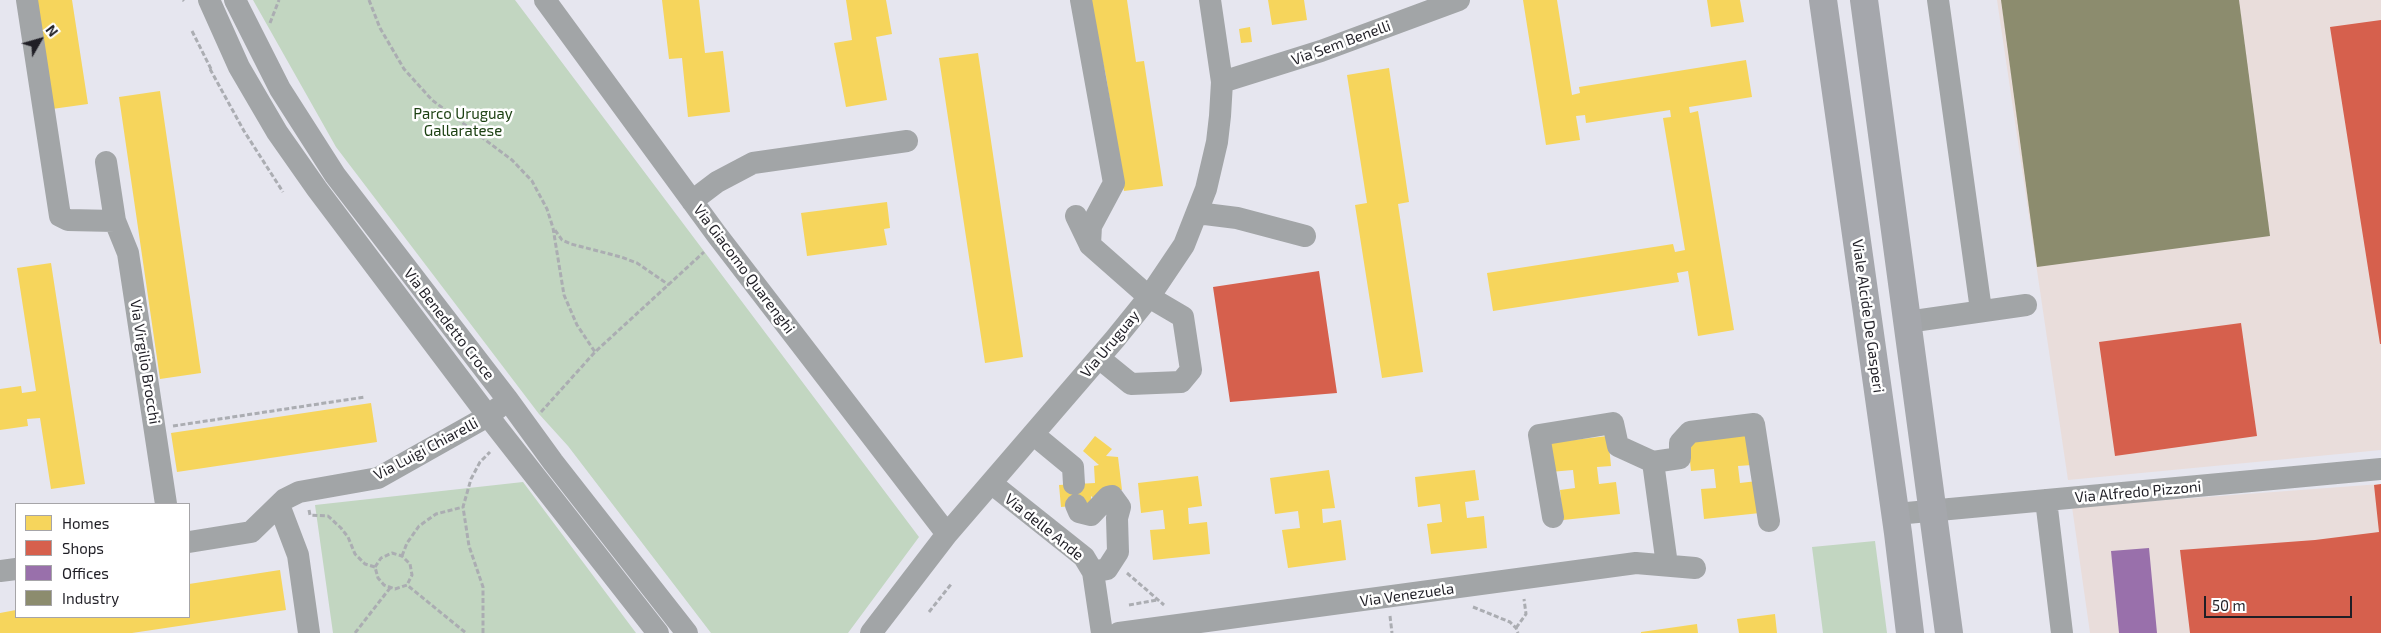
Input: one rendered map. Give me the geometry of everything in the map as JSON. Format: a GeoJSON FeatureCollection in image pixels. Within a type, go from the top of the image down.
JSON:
{"type":"FeatureCollection","features":[{"type":"Feature","properties":{"kind":"main road","name":"Viale Alcide De Gasperi"},"geometry":{"type":"LineString","coordinates":[[1823,0],[1896,514],[1910,633]]}},
{"type":"Feature","properties":{"kind":"main road"},"geometry":{"type":"LineString","coordinates":[[1864,0],[1949,633]]}},
{"type":"Feature","properties":{"kind":"street"},"geometry":{"type":"LineString","coordinates":[[27,0],[60,216],[68,220],[115,221]]}},
{"type":"Feature","properties":{"kind":"street","name":"Via Benedetto Croce"},"geometry":{"type":"LineString","coordinates":[[209,0],[239,67],[277,132],[317,189],[488,416],[658,633]]}},
{"type":"Feature","properties":{"kind":"street","name":"Via Benedetto Croce"},"geometry":{"type":"LineString","coordinates":[[235,0],[280,89],[336,175],[553,462],[687,633]]}},
{"type":"Feature","properties":{"kind":"street","name":"Via Giacomo Quarenghi"},"geometry":{"type":"LineString","coordinates":[[545,0],[692,201],[947,534]]}},
{"type":"Feature","properties":{"kind":"street"},"geometry":{"type":"LineString","coordinates":[[1081,0],[1114,183],[1091,226],[1090,245]]}},
{"type":"Feature","properties":{"kind":"street","name":"Via Uruguay"},"geometry":{"type":"LineString","coordinates":[[871,633],[947,534],[1099,358],[1149,297],[1184,245],[1206,189],[1217,142],[1222,82],[1210,0]]}},
{"type":"Feature","properties":{"kind":"street","name":"Via Sem Benelli"},"geometry":{"type":"LineString","coordinates":[[1222,82],[1321,52],[1459,0]]}},
{"type":"Feature","properties":{"kind":"street"},"geometry":{"type":"LineString","coordinates":[[1938,0],[1981,310]]}},
{"type":"Feature","properties":{"kind":"street"},"geometry":{"type":"LineString","coordinates":[[692,201],[717,182],[753,163],[907,140]]}},
{"type":"Feature","properties":{"kind":"street","name":"Via Virgilio Brocchi"},"geometry":{"type":"LineString","coordinates":[[106,162],[115,221],[128,253],[166,503]]}},
{"type":"Feature","properties":{"kind":"street"},"geometry":{"type":"LineString","coordinates":[[1197,213],[1237,218],[1305,236]]}},
{"type":"Feature","properties":{"kind":"street"},"geometry":{"type":"LineString","coordinates":[[1076,216],[1090,245],[1149,297],[1183,317],[1191,370],[1182,382],[1131,384],[1099,358]]}},
{"type":"Feature","properties":{"kind":"street"},"geometry":{"type":"LineString","coordinates":[[1907,322],[2026,305]]}},
{"type":"Feature","properties":{"kind":"street","name":"Via Luigi Chiarelli"},"geometry":{"type":"LineString","coordinates":[[190,542],[251,532],[292,494],[305,490],[378,478],[488,416],[508,400]]}},
{"type":"Feature","properties":{"kind":"street"},"geometry":{"type":"LineString","coordinates":[[1553,517],[1539,434],[1613,423],[1618,446],[1653,462],[1680,458],[1680,442],[1690,432],[1754,424],[1769,521]]}},
{"type":"Feature","properties":{"kind":"street"},"geometry":{"type":"LineString","coordinates":[[1033,434],[1073,467],[1075,495],[1079,512],[1091,515],[1108,497],[1112,496],[1120,507],[1117,518],[1118,552],[1106,569],[1093,572]]}},
{"type":"Feature","properties":{"kind":"street"},"geometry":{"type":"LineString","coordinates":[[1653,462],[1667,565]]}},
{"type":"Feature","properties":{"kind":"street","name":"Via Alfredo Pizzoni"},"geometry":{"type":"LineString","coordinates":[[1896,514],[2381,469]]}},
{"type":"Feature","properties":{"kind":"street","name":"Via delle Ande"},"geometry":{"type":"LineString","coordinates":[[991,483],[1084,557],[1093,572],[1102,633]]}},
{"type":"Feature","properties":{"kind":"street"},"geometry":{"type":"LineString","coordinates":[[2046,500],[2062,633]]}},
{"type":"Feature","properties":{"kind":"street"},"geometry":{"type":"LineString","coordinates":[[279,505],[298,555],[309,633]]}},
{"type":"Feature","properties":{"kind":"street","name":"Via Venezuela"},"geometry":{"type":"LineString","coordinates":[[1119,633],[1636,563],[1695,568]]}},
{"type":"Feature","properties":{"kind":"street"},"geometry":{"type":"LineString","coordinates":[[0,571],[15,568]]}},
{"type":"Feature","properties":{"kind":"path"},"geometry":{"type":"LineString","coordinates":[[268,28],[279,0]]}},
{"type":"Feature","properties":{"kind":"path"},"geometry":{"type":"LineString","coordinates":[[369,0],[380,28],[404,68],[432,100],[523,170],[540,195],[553,228],[564,295],[577,325],[595,352]]}},
{"type":"Feature","properties":{"kind":"path"},"geometry":{"type":"LineString","coordinates":[[192,30],[210,69],[244,130],[283,192]]}},
{"type":"Feature","properties":{"kind":"path"},"geometry":{"type":"LineString","coordinates":[[210,69],[216,66]]}},
{"type":"Feature","properties":{"kind":"path"},"geometry":{"type":"LineString","coordinates":[[553,228],[562,240],[621,257],[637,264],[668,285]]}},
{"type":"Feature","properties":{"kind":"path"},"geometry":{"type":"LineString","coordinates":[[539,414],[595,352],[707,249]]}},
{"type":"Feature","properties":{"kind":"path"},"geometry":{"type":"LineString","coordinates":[[155,429],[365,397]]}},
{"type":"Feature","properties":{"kind":"path"},"geometry":{"type":"LineString","coordinates":[[483,633],[483,587],[469,546],[463,507],[470,478],[480,462],[494,448]]}},
{"type":"Feature","properties":{"kind":"path"},"geometry":{"type":"LineString","coordinates":[[305,490],[310,515],[328,516],[348,538],[355,554],[364,564],[376,567]]}},
{"type":"Feature","properties":{"kind":"path"},"geometry":{"type":"LineString","coordinates":[[402,556],[407,543],[419,526],[436,514],[463,507]]}},
{"type":"Feature","properties":{"kind":"path"},"geometry":{"type":"LineString","coordinates":[[392,553],[402,556],[410,564],[412,575],[407,585],[400,589],[390,588],[378,578],[376,567],[381,558],[392,553]]}},
{"type":"Feature","properties":{"kind":"path"},"geometry":{"type":"LineString","coordinates":[[1124,570],[1169,609]]}},
{"type":"Feature","properties":{"kind":"path"},"geometry":{"type":"LineString","coordinates":[[929,612],[952,583]]}},
{"type":"Feature","properties":{"kind":"path"},"geometry":{"type":"LineString","coordinates":[[407,585],[466,633]]}},
{"type":"Feature","properties":{"kind":"path"},"geometry":{"type":"LineString","coordinates":[[355,633],[390,588]]}},
{"type":"Feature","properties":{"kind":"path"},"geometry":{"type":"LineString","coordinates":[[1516,628],[1526,614],[1523,591]]}},
{"type":"Feature","properties":{"kind":"path"},"geometry":{"type":"LineString","coordinates":[[1129,605],[1158,600]]}},
{"type":"Feature","properties":{"kind":"path"},"geometry":{"type":"LineString","coordinates":[[1467,604],[1510,622],[1518,633]]}},
{"type":"Feature","properties":{"kind":"path"},"geometry":{"type":"LineString","coordinates":[[1389,609],[1392,633]]}},
{"type":"Feature","properties":{"kind":"shaded area"},"geometry":{"type":"Polygon","coordinates":[[[1997,0],[2381,0],[2381,450],[2068,480],[1997,0]]]}},
{"type":"Feature","properties":{"kind":"shaded area"},"geometry":{"type":"Polygon","coordinates":[[[2381,484],[2381,633],[2090,633],[2072,507],[2381,484]]]}},
{"type":"Feature","properties":{"kind":"green space","name":"Parco Uruguay Gallaratese"},"geometry":{"type":"Polygon","coordinates":[[[253,0],[515,0],[919,537],[848,633],[711,633],[568,446],[539,414],[336,147],[253,0]]]}},
{"type":"Feature","properties":{"kind":"green space"},"geometry":{"type":"Polygon","coordinates":[[[523,482],[636,633],[333,633],[315,505],[523,482]]]}},
{"type":"Feature","properties":{"kind":"green space"},"geometry":{"type":"Polygon","coordinates":[[[1875,541],[1887,633],[1823,633],[1812,547],[1875,541]]]}},
{"type":"Feature","properties":{"kind":"building: Homes"},"geometry":{"type":"Polygon","coordinates":[[[35,0],[72,0],[88,104],[52,109],[35,0]]]}},
{"type":"Feature","properties":{"kind":"building: Homes"},"geometry":{"type":"Polygon","coordinates":[[[662,0],[699,0],[705,53],[723,51],[730,112],[688,117],[682,58],[669,59],[662,0]]]}},
{"type":"Feature","properties":{"kind":"building: Homes"},"geometry":{"type":"Polygon","coordinates":[[[846,0],[886,0],[892,34],[876,37],[887,100],[846,107],[834,43],[852,40],[846,0]]]}},
{"type":"Feature","properties":{"kind":"building: Homes"},"geometry":{"type":"Polygon","coordinates":[[[1089,0],[1127,0],[1136,62],[1144,61],[1163,186],[1124,191],[1106,76],[1089,0]]]}},
{"type":"Feature","properties":{"kind":"building: Homes"},"geometry":{"type":"Polygon","coordinates":[[[1268,0],[1304,0],[1307,20],[1272,25],[1268,0]]]}},
{"type":"Feature","properties":{"kind":"building: Homes"},"geometry":{"type":"Polygon","coordinates":[[[1523,0],[1557,0],[1572,95],[1580,93],[1579,87],[1746,60],[1752,97],[1689,107],[1690,113],[1698,111],[1734,330],[1698,336],[1688,271],[1677,273],[1679,282],[1493,311],[1487,273],[1673,244],[1675,252],[1685,250],[1663,118],[1671,117],[1670,110],[1586,123],[1585,115],[1576,116],[1580,140],[1546,145],[1523,0]]]}},
{"type":"Feature","properties":{"kind":"building: Homes"},"geometry":{"type":"Polygon","coordinates":[[[1707,0],[1740,0],[1744,22],[1711,27],[1707,0]]]}},
{"type":"Feature","properties":{"kind":"building: Homes"},"geometry":{"type":"Polygon","coordinates":[[[1250,27],[1252,42],[1241,43],[1239,29],[1250,27]]]}},
{"type":"Feature","properties":{"kind":"building: Homes"},"geometry":{"type":"Polygon","coordinates":[[[978,53],[1023,357],[985,363],[939,58],[978,53]]]}},
{"type":"Feature","properties":{"kind":"building: Homes"},"geometry":{"type":"Polygon","coordinates":[[[1389,68],[1409,202],[1398,204],[1423,372],[1382,378],[1355,205],[1367,203],[1347,75],[1389,68]]]}},
{"type":"Feature","properties":{"kind":"building: Homes"},"geometry":{"type":"Polygon","coordinates":[[[160,91],[201,373],[160,379],[119,97],[160,91]]]}},
{"type":"Feature","properties":{"kind":"building: Homes"},"geometry":{"type":"Polygon","coordinates":[[[887,202],[890,228],[884,229],[887,245],[807,256],[801,213],[887,202]]]}},
{"type":"Feature","properties":{"kind":"building: Homes"},"geometry":{"type":"Polygon","coordinates":[[[51,263],[85,484],[51,489],[40,418],[27,419],[28,426],[0,430],[0,389],[21,386],[22,393],[36,391],[17,268],[51,263]]]}},
{"type":"Feature","properties":{"kind":"building: Homes"},"geometry":{"type":"Polygon","coordinates":[[[371,403],[377,442],[177,472],[171,433],[371,403]]]}},
{"type":"Feature","properties":{"kind":"building: Homes"},"geometry":{"type":"Polygon","coordinates":[[[1749,435],[1752,465],[1738,466],[1740,483],[1757,481],[1760,513],[1704,519],[1701,489],[1716,488],[1714,469],[1691,471],[1688,442],[1749,435]]]}},
{"type":"Feature","properties":{"kind":"building: Homes"},"geometry":{"type":"Polygon","coordinates":[[[1095,436],[1112,449],[1106,456],[1118,457],[1122,490],[1104,492],[1097,501],[1091,496],[1091,504],[1061,507],[1059,485],[1095,483],[1094,466],[1099,465],[1083,451],[1095,436]]]}},
{"type":"Feature","properties":{"kind":"building: Homes"},"geometry":{"type":"Polygon","coordinates":[[[1608,436],[1611,466],[1597,467],[1599,484],[1616,482],[1620,514],[1563,520],[1560,490],[1575,488],[1573,470],[1550,472],[1547,443],[1608,436]]]}},
{"type":"Feature","properties":{"kind":"building: Homes"},"geometry":{"type":"Polygon","coordinates":[[[1329,470],[1335,508],[1322,509],[1323,523],[1341,520],[1346,560],[1288,568],[1282,530],[1300,528],[1298,511],[1275,514],[1270,478],[1329,470]]]}},
{"type":"Feature","properties":{"kind":"building: Homes"},"geometry":{"type":"Polygon","coordinates":[[[1475,470],[1479,500],[1465,502],[1467,518],[1484,516],[1487,548],[1431,554],[1427,524],[1442,522],[1440,504],[1418,507],[1415,477],[1475,470]]]}},
{"type":"Feature","properties":{"kind":"building: Homes"},"geometry":{"type":"Polygon","coordinates":[[[1198,476],[1202,506],[1188,508],[1189,524],[1207,522],[1210,554],[1153,560],[1150,530],[1165,529],[1163,510],[1141,513],[1138,483],[1198,476]]]}},
{"type":"Feature","properties":{"kind":"building: Homes"},"geometry":{"type":"Polygon","coordinates":[[[280,570],[286,610],[132,633],[0,633],[0,613],[15,610],[15,618],[190,618],[190,584],[280,570]]]}},
{"type":"Feature","properties":{"kind":"building: Homes"},"geometry":{"type":"Polygon","coordinates":[[[1775,614],[1777,633],[1739,633],[1737,619],[1775,614]]]}},
{"type":"Feature","properties":{"kind":"building: Homes"},"geometry":{"type":"Polygon","coordinates":[[[1697,624],[1698,633],[1641,633],[1641,632],[1697,624]]]}},
{"type":"Feature","properties":{"kind":"building: Shops"},"geometry":{"type":"Polygon","coordinates":[[[2381,20],[2381,344],[2380,344],[2330,27],[2381,20]]]}},
{"type":"Feature","properties":{"kind":"building: Shops"},"geometry":{"type":"Polygon","coordinates":[[[1319,271],[1337,393],[1230,402],[1213,287],[1319,271]]]}},
{"type":"Feature","properties":{"kind":"building: Shops"},"geometry":{"type":"Polygon","coordinates":[[[2241,323],[2257,436],[2115,456],[2099,342],[2241,323]]]}},
{"type":"Feature","properties":{"kind":"building: Shops"},"geometry":{"type":"Polygon","coordinates":[[[2381,484],[2381,633],[2190,633],[2180,550],[2315,540],[2379,532],[2374,485],[2381,484]]]}},
{"type":"Feature","properties":{"kind":"building: Offices"},"geometry":{"type":"Polygon","coordinates":[[[2149,548],[2157,633],[2119,633],[2111,551],[2149,548]]]}},
{"type":"Feature","properties":{"kind":"building: Industry"},"geometry":{"type":"Polygon","coordinates":[[[2001,0],[2239,0],[2270,236],[2037,267],[2001,0]]]}}]}
